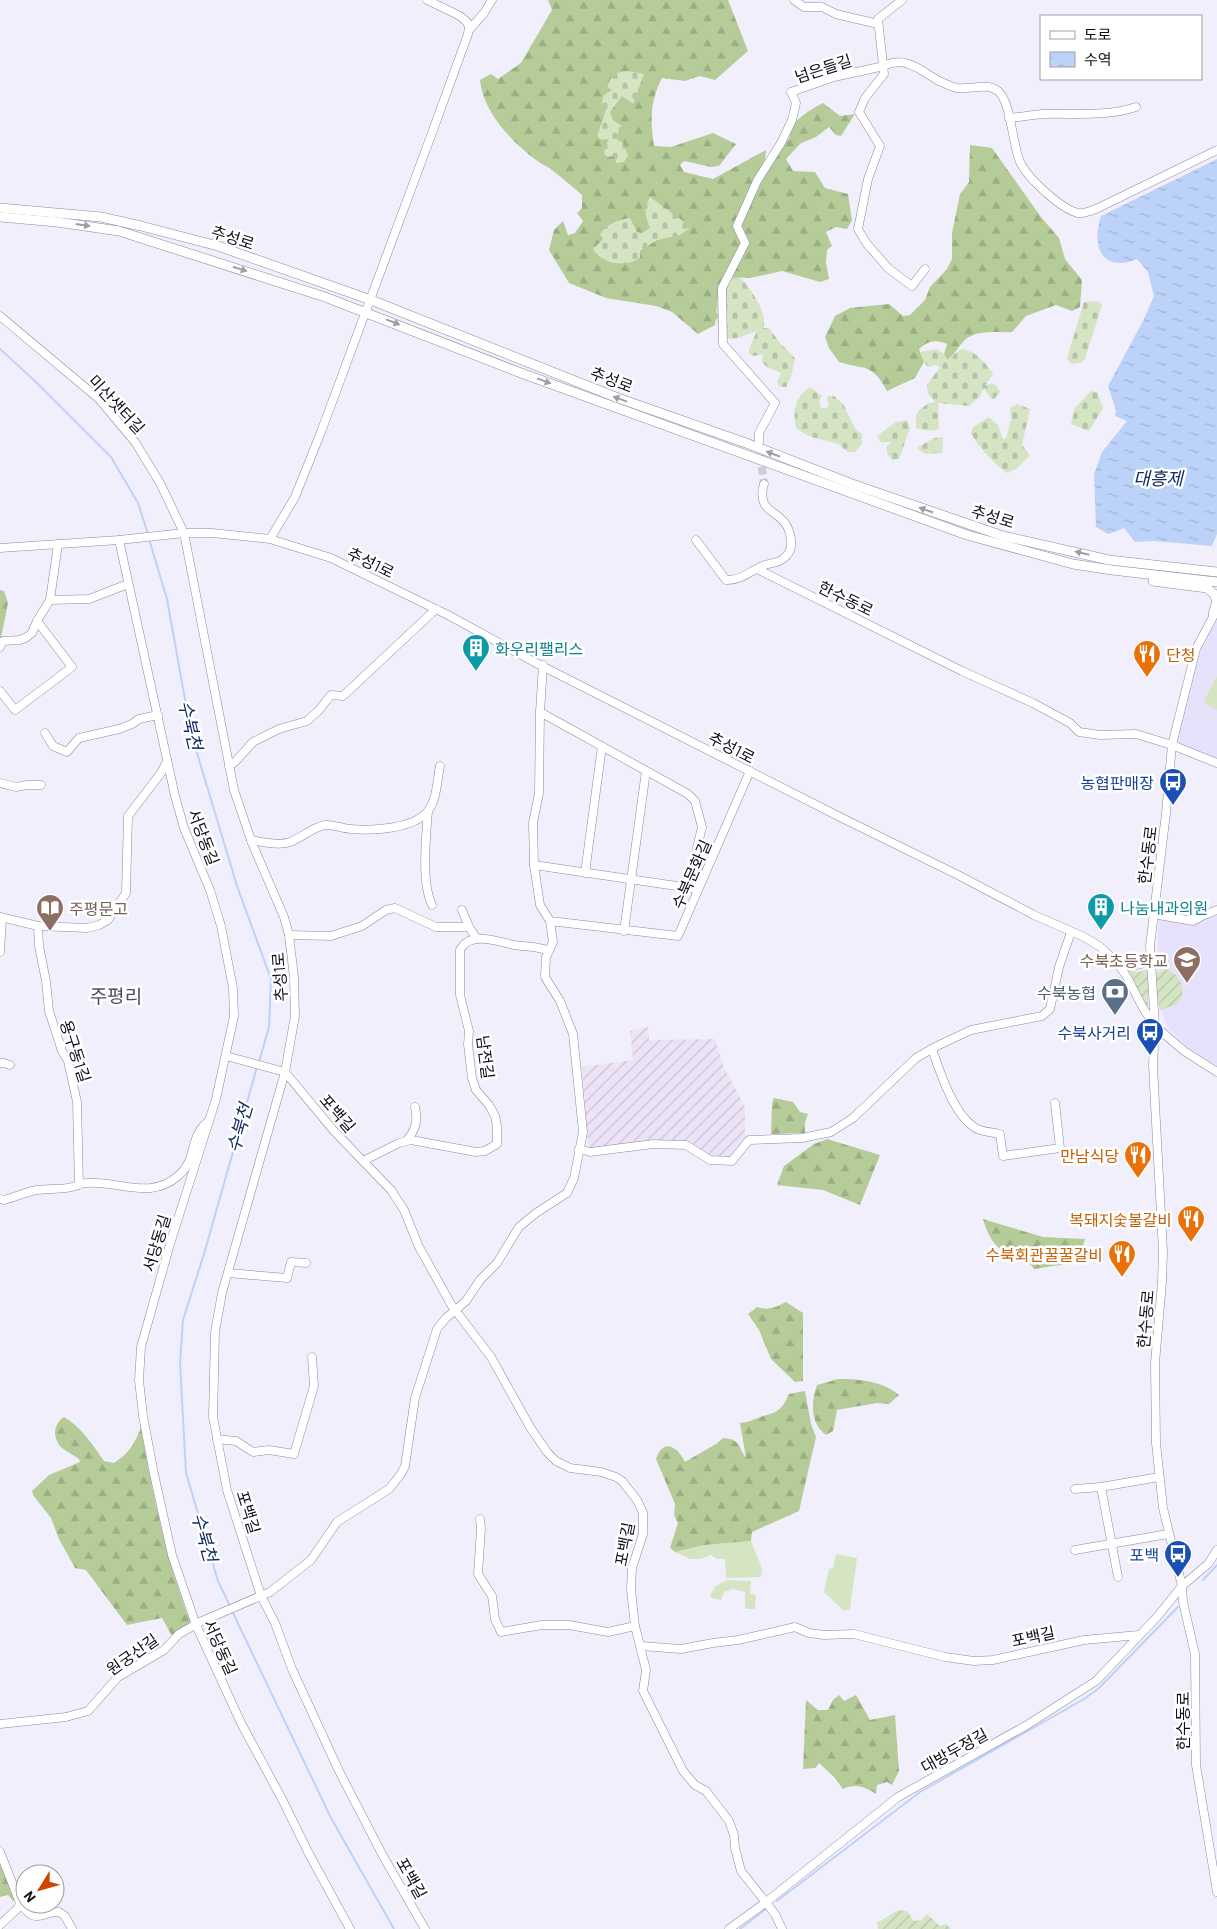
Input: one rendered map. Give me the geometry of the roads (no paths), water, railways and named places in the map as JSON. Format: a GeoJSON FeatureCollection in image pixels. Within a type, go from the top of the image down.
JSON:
{"type":"FeatureCollection","features":[{"type":"Feature","properties":{"kind":"main road","name":"추성로"},"geometry":{"type":"LineString","coordinates":[[0,208],[100,217],[218,246],[371,300],[600,391],[746,443],[861,488],[1003,536],[1101,558],[1217,572]]}},
{"type":"Feature","properties":{"kind":"main road","name":"추성로"},"geometry":{"type":"LineString","coordinates":[[0,217],[57,222],[119,231],[325,297],[521,373],[967,535],[1073,564],[1217,582]]}},
{"type":"Feature","properties":{"kind":"main road"},"geometry":{"type":"LineString","coordinates":[[1101,558],[1131,558],[1217,566]]}},
{"type":"Feature","properties":{"kind":"main road"},"geometry":{"type":"LineString","coordinates":[[1073,564],[1147,581],[1207,588],[1214,594],[1217,601],[1216,612]]}},
{"type":"Feature","properties":{"kind":"street"},"geometry":{"type":"LineString","coordinates":[[427,0],[465,19],[469,25],[469,30]]}},
{"type":"Feature","properties":{"kind":"street"},"geometry":{"type":"LineString","coordinates":[[270,539],[295,497],[371,300],[469,30],[484,13],[492,0]]}},
{"type":"Feature","properties":{"kind":"street"},"geometry":{"type":"LineString","coordinates":[[794,0],[804,7],[822,8],[836,14],[878,24]]}},
{"type":"Feature","properties":{"kind":"street"},"geometry":{"type":"LineString","coordinates":[[902,0],[878,19],[884,74],[864,98],[858,112],[880,146],[868,179],[858,228],[867,244],[889,269],[912,286],[925,269]]}},
{"type":"Feature","properties":{"kind":"street"},"geometry":{"type":"LineString","coordinates":[[884,66],[892,62],[910,64],[922,69],[938,80],[957,88],[992,88],[999,92],[1005,103],[1020,163],[1055,200],[1076,213],[1083,214],[1217,150]]}},
{"type":"Feature","properties":{"kind":"street","name":"넘은들길"},"geometry":{"type":"LineString","coordinates":[[759,442],[759,433],[775,403],[723,344],[722,288],[745,243],[737,226],[757,181],[781,143],[792,120],[796,103],[791,92],[834,76],[884,66]]}},
{"type":"Feature","properties":{"kind":"street"},"geometry":{"type":"LineString","coordinates":[[1009,118],[1042,114],[1089,114],[1124,111],[1136,107]]}},
{"type":"Feature","properties":{"kind":"street","name":"미산샛터길"},"geometry":{"type":"LineString","coordinates":[[0,316],[99,399],[135,442],[160,483],[183,533]]}},
{"type":"Feature","properties":{"kind":"street"},"geometry":{"type":"LineString","coordinates":[[696,540],[726,580],[735,581],[757,569],[785,558],[791,542],[786,524],[779,516],[771,513],[764,504],[762,497],[764,484]]}},
{"type":"Feature","properties":{"kind":"street","name":"추성1로"},"geometry":{"type":"LineString","coordinates":[[183,533],[234,790],[252,840],[284,917],[289,935],[294,977],[295,1016],[283,1072]]}},
{"type":"Feature","properties":{"kind":"street","name":"추성1로"},"geometry":{"type":"LineString","coordinates":[[0,548],[122,540],[183,533],[270,539],[331,558],[436,609],[543,666],[1034,915],[1099,946],[1116,961],[1155,1026],[1184,1051],[1217,1072]]}},
{"type":"Feature","properties":{"kind":"street","name":"서당동길"},"geometry":{"type":"LineString","coordinates":[[122,540],[128,584],[184,828],[210,890],[221,926],[234,1002],[234,1016],[216,1100],[141,1347],[139,1380],[147,1440],[172,1555],[198,1623],[241,1723],[350,1929]]}},
{"type":"Feature","properties":{"kind":"street"},"geometry":{"type":"LineString","coordinates":[[0,647],[3,641],[27,638],[32,633],[50,600],[54,584],[58,544]]}},
{"type":"Feature","properties":{"kind":"street","name":"한수동로"},"geometry":{"type":"LineString","coordinates":[[757,569],[962,671],[1034,703],[1070,723],[1079,732],[1136,734],[1172,745]]}},
{"type":"Feature","properties":{"kind":"street"},"geometry":{"type":"LineString","coordinates":[[50,600],[89,599],[128,584]]}},
{"type":"Feature","properties":{"kind":"street"},"geometry":{"type":"LineString","coordinates":[[229,766],[253,742],[279,729],[306,721],[319,710],[331,695],[343,696],[436,609]]}},
{"type":"Feature","properties":{"kind":"street","name":"한수동로"},"geometry":{"type":"LineString","coordinates":[[1216,612],[1196,649],[1190,667],[1172,745],[1166,815],[1153,914],[1150,958],[1155,1026],[1153,1065],[1163,1251],[1155,1363],[1159,1477],[1168,1534],[1182,1586],[1183,1602],[1195,1654],[1196,1765],[1217,1892]]}},
{"type":"Feature","properties":{"kind":"street"},"geometry":{"type":"LineString","coordinates":[[0,691],[15,710],[72,667],[37,621]]}},
{"type":"Feature","properties":{"kind":"street"},"geometry":{"type":"LineString","coordinates":[[543,666],[540,712],[539,794],[533,823],[534,865],[540,904],[550,921],[553,942],[545,965],[545,977],[560,1001],[573,1034],[583,1127],[579,1149],[590,1152],[653,1144],[686,1145],[710,1160],[732,1161],[749,1140],[802,1138],[831,1132],[853,1118],[916,1058],[932,1049],[971,1030],[1042,1016],[1050,1009],[1059,967],[1071,932]]}},
{"type":"Feature","properties":{"kind":"street","name":"수북문화길"},"geometry":{"type":"LineString","coordinates":[[534,865],[697,890],[697,848],[702,827],[695,801],[688,794],[540,712]]}},
{"type":"Feature","properties":{"kind":"street"},"geometry":{"type":"LineString","coordinates":[[44,733],[53,746],[67,752],[79,738],[119,729],[140,719],[158,715]]}},
{"type":"Feature","properties":{"kind":"street"},"geometry":{"type":"LineString","coordinates":[[1172,745],[1217,763]]}},
{"type":"Feature","properties":{"kind":"street"},"geometry":{"type":"LineString","coordinates":[[585,873],[602,746]]}},
{"type":"Feature","properties":{"kind":"street"},"geometry":{"type":"LineString","coordinates":[[0,952],[1,918],[38,926],[86,928],[99,925],[108,920],[126,893],[128,816],[162,773],[168,761]]}},
{"type":"Feature","properties":{"kind":"street"},"geometry":{"type":"LineString","coordinates":[[432,905],[428,896],[425,866],[428,811],[435,794],[440,766]]}},
{"type":"Feature","properties":{"kind":"street"},"geometry":{"type":"LineString","coordinates":[[624,931],[646,771]]}},
{"type":"Feature","properties":{"kind":"street","name":"수북문화길"},"geometry":{"type":"LineString","coordinates":[[550,921],[678,936],[750,771]]}},
{"type":"Feature","properties":{"kind":"street"},"geometry":{"type":"LineString","coordinates":[[0,783],[16,787],[27,785],[41,786]]}},
{"type":"Feature","properties":{"kind":"street"},"geometry":{"type":"LineString","coordinates":[[252,840],[276,843],[288,842],[325,825],[352,830],[386,829],[421,817],[428,811]]}},
{"type":"Feature","properties":{"kind":"street"},"geometry":{"type":"LineString","coordinates":[[289,935],[331,936],[362,926],[386,910],[395,908],[436,927],[469,927]]}},
{"type":"Feature","properties":{"kind":"street"},"geometry":{"type":"LineString","coordinates":[[462,910],[469,927],[478,939],[503,941],[549,951]]}},
{"type":"Feature","properties":{"kind":"street"},"geometry":{"type":"LineString","coordinates":[[1153,914],[1193,921],[1217,910]]}},
{"type":"Feature","properties":{"kind":"street","name":"용구동1길"},"geometry":{"type":"LineString","coordinates":[[38,926],[39,946],[46,981],[49,1011],[62,1051],[68,1061],[77,1102],[79,1185]]}},
{"type":"Feature","properties":{"kind":"street","name":"남전길"},"geometry":{"type":"LineString","coordinates":[[363,1161],[406,1141],[417,1140],[476,1152],[497,1144],[495,1116],[474,1083],[468,1044],[469,1031],[460,995],[460,950],[463,945],[478,939]]}},
{"type":"Feature","properties":{"kind":"street"},"geometry":{"type":"LineString","coordinates":[[1116,961],[1136,966],[1142,965],[1150,958]]}},
{"type":"Feature","properties":{"kind":"street"},"geometry":{"type":"LineString","coordinates":[[932,1049],[941,1076],[955,1104],[975,1128],[1000,1134],[1003,1156],[1060,1148],[1055,1103]]}},
{"type":"Feature","properties":{"kind":"street"},"geometry":{"type":"LineString","coordinates":[[226,1056],[283,1072]]}},
{"type":"Feature","properties":{"kind":"street"},"geometry":{"type":"LineString","coordinates":[[0,1063],[4,1062],[10,1066]]}},
{"type":"Feature","properties":{"kind":"street","name":"포백길"},"geometry":{"type":"LineString","coordinates":[[283,1072],[334,1131],[391,1190],[423,1254],[455,1310],[491,1357],[530,1427],[547,1452],[556,1461],[570,1468],[601,1472],[616,1477],[622,1481],[637,1500],[643,1512],[644,1528],[642,1540],[632,1568],[631,1590],[634,1626],[646,1670],[643,1691],[683,1771],[695,1785],[706,1791],[729,1820],[734,1836],[740,1871],[775,1914],[782,1929]]}},
{"type":"Feature","properties":{"kind":"street","name":"포백길"},"geometry":{"type":"LineString","coordinates":[[283,1072],[222,1293],[215,1342],[213,1417],[227,1490],[258,1597],[275,1623],[292,1669],[339,1771],[383,1856],[424,1929]]}},
{"type":"Feature","properties":{"kind":"street"},"geometry":{"type":"LineString","coordinates":[[406,1141],[414,1132],[417,1122],[415,1107]]}},
{"type":"Feature","properties":{"kind":"street"},"geometry":{"type":"LineString","coordinates":[[0,1199],[4,1200],[36,1190],[71,1188],[94,1183],[152,1189],[166,1184],[179,1176],[188,1166],[195,1137],[209,1121]]}},
{"type":"Feature","properties":{"kind":"street","name":"원궁산길"},"geometry":{"type":"LineString","coordinates":[[0,1724],[66,1716],[88,1710],[118,1677],[164,1650],[180,1634],[198,1623],[270,1592],[310,1560],[337,1522],[389,1488],[401,1474],[407,1458],[415,1398],[434,1335],[441,1324],[466,1301],[480,1280],[497,1263],[519,1227],[536,1213],[567,1193],[574,1178],[579,1149]]}},
{"type":"Feature","properties":{"kind":"street"},"geometry":{"type":"LineString","coordinates":[[228,1273],[287,1278],[291,1262],[306,1263]]}},
{"type":"Feature","properties":{"kind":"street"},"geometry":{"type":"LineString","coordinates":[[217,1438],[236,1441],[253,1452],[269,1450],[294,1454],[314,1386],[312,1357]]}},
{"type":"Feature","properties":{"kind":"street"},"geometry":{"type":"LineString","coordinates":[[1074,1489],[1101,1487],[1159,1477]]}},
{"type":"Feature","properties":{"kind":"street"},"geometry":{"type":"LineString","coordinates":[[1101,1487],[1118,1576]]}},
{"type":"Feature","properties":{"kind":"street"},"geometry":{"type":"LineString","coordinates":[[480,1519],[479,1576],[491,1592],[496,1619],[501,1632],[525,1627],[555,1625],[577,1626],[608,1632],[634,1626]]}},
{"type":"Feature","properties":{"kind":"street"},"geometry":{"type":"LineString","coordinates":[[1075,1550],[1168,1534]]}},
{"type":"Feature","properties":{"kind":"street","name":"대방두정길"},"geometry":{"type":"LineString","coordinates":[[729,1929],[765,1903],[898,1796],[1027,1725],[1085,1690],[1139,1636],[1182,1586],[1208,1564],[1217,1550]]}},
{"type":"Feature","properties":{"kind":"street","name":"포백길"},"geometry":{"type":"LineString","coordinates":[[640,1646],[681,1649],[738,1640],[795,1627],[809,1633],[824,1635],[854,1634],[963,1661],[982,1661],[1084,1640],[1139,1636]]}},
{"type":"Feature","properties":{"kind":"street"},"geometry":{"type":"LineString","coordinates":[[0,1852],[15,1890]]}},
{"type":"Feature","properties":{"kind":"street"},"geometry":{"type":"LineString","coordinates":[[0,1925],[15,1911]]}},
{"type":"Feature","properties":{"kind":"street"},"geometry":{"type":"LineString","coordinates":[[30,1914],[36,1917],[50,1914]]}},
{"type":"Feature","properties":{"kind":"street"},"geometry":{"type":"LineString","coordinates":[[62,1914],[72,1929]]}},
{"type":"Feature","properties":{"kind":"water","name":"대흥제"},"geometry":{"type":"Polygon","coordinates":[[[1217,159],[1217,534],[1212,546],[1154,541],[1135,542],[1124,528],[1108,534],[1096,527],[1094,474],[1102,452],[1127,421],[1115,416],[1116,410],[1108,386],[1143,321],[1154,296],[1148,272],[1137,259],[1124,263],[1113,262],[1106,259],[1101,253],[1098,239],[1099,223],[1101,216],[1217,159]]]}},
{"type":"Feature","properties":{"kind":"waterway","name":"수북천"},"geometry":{"type":"LineString","coordinates":[[0,349],[111,457],[138,503],[148,534]]}},
{"type":"Feature","properties":{"kind":"waterway","name":"수북천"},"geometry":{"type":"LineString","coordinates":[[149,539],[167,599],[191,733],[237,886],[271,979],[269,1027],[259,1062]]}},
{"type":"Feature","properties":{"kind":"waterway","name":"수북천"},"geometry":{"type":"LineString","coordinates":[[230,1606],[218,1581],[186,1473],[180,1363],[183,1320],[204,1254],[257,1067]]}},
{"type":"Feature","properties":{"kind":"waterway"},"geometry":{"type":"LineString","coordinates":[[1203,1580],[1217,1565]]}},
{"type":"Feature","properties":{"kind":"waterway"},"geometry":{"type":"LineString","coordinates":[[777,1901],[920,1792],[1084,1699],[1099,1688],[1178,1607]]}},
{"type":"Feature","properties":{"kind":"waterway","name":"수북천"},"geometry":{"type":"LineString","coordinates":[[232,1611],[331,1818],[394,1929]]}},
{"type":"Feature","properties":{"kind":"waterway"},"geometry":{"type":"LineString","coordinates":[[740,1929],[766,1909]]}},
{"type":"Feature","properties":{"kind":"tunnel"},"geometry":{"type":"LineString","coordinates":[[759,443],[764,484]]}},
{"type":"Feature","properties":{"kind":"place","name":"화우리팰리스"},"geometry":{"type":"Point","coordinates":[476,672]}},
{"type":"Feature","properties":{"kind":"place","name":"단청"},"geometry":{"type":"Point","coordinates":[1147,678]}},
{"type":"Feature","properties":{"kind":"place","name":"농협판매장"},"geometry":{"type":"Point","coordinates":[1173,806]}},
{"type":"Feature","properties":{"kind":"place","name":"나눔내과의원"},"geometry":{"type":"Point","coordinates":[1101,931]}},
{"type":"Feature","properties":{"kind":"place","name":"주평문고"},"geometry":{"type":"Point","coordinates":[50,932]}},
{"type":"Feature","properties":{"kind":"place","name":"수북초등학교"},"geometry":{"type":"Point","coordinates":[1187,984]}},
{"type":"Feature","properties":{"kind":"place","name":"수북농협"},"geometry":{"type":"Point","coordinates":[1115,1016]}},
{"type":"Feature","properties":{"kind":"place","name":"수북사거리"},"geometry":{"type":"Point","coordinates":[1150,1056]}},
{"type":"Feature","properties":{"kind":"place","name":"만남식당"},"geometry":{"type":"Point","coordinates":[1138,1179]}},
{"type":"Feature","properties":{"kind":"place","name":"복돼지숯불갈비"},"geometry":{"type":"Point","coordinates":[1191,1243]}},
{"type":"Feature","properties":{"kind":"place","name":"수북회관꿀꿀갈비"},"geometry":{"type":"Point","coordinates":[1122,1278]}},
{"type":"Feature","properties":{"kind":"place","name":"포백"},"geometry":{"type":"Point","coordinates":[1178,1578]}},
{"type":"Feature","properties":{"kind":"district","name":"주평리"},"geometry":{"type":"Point","coordinates":[116,995]}}]}
